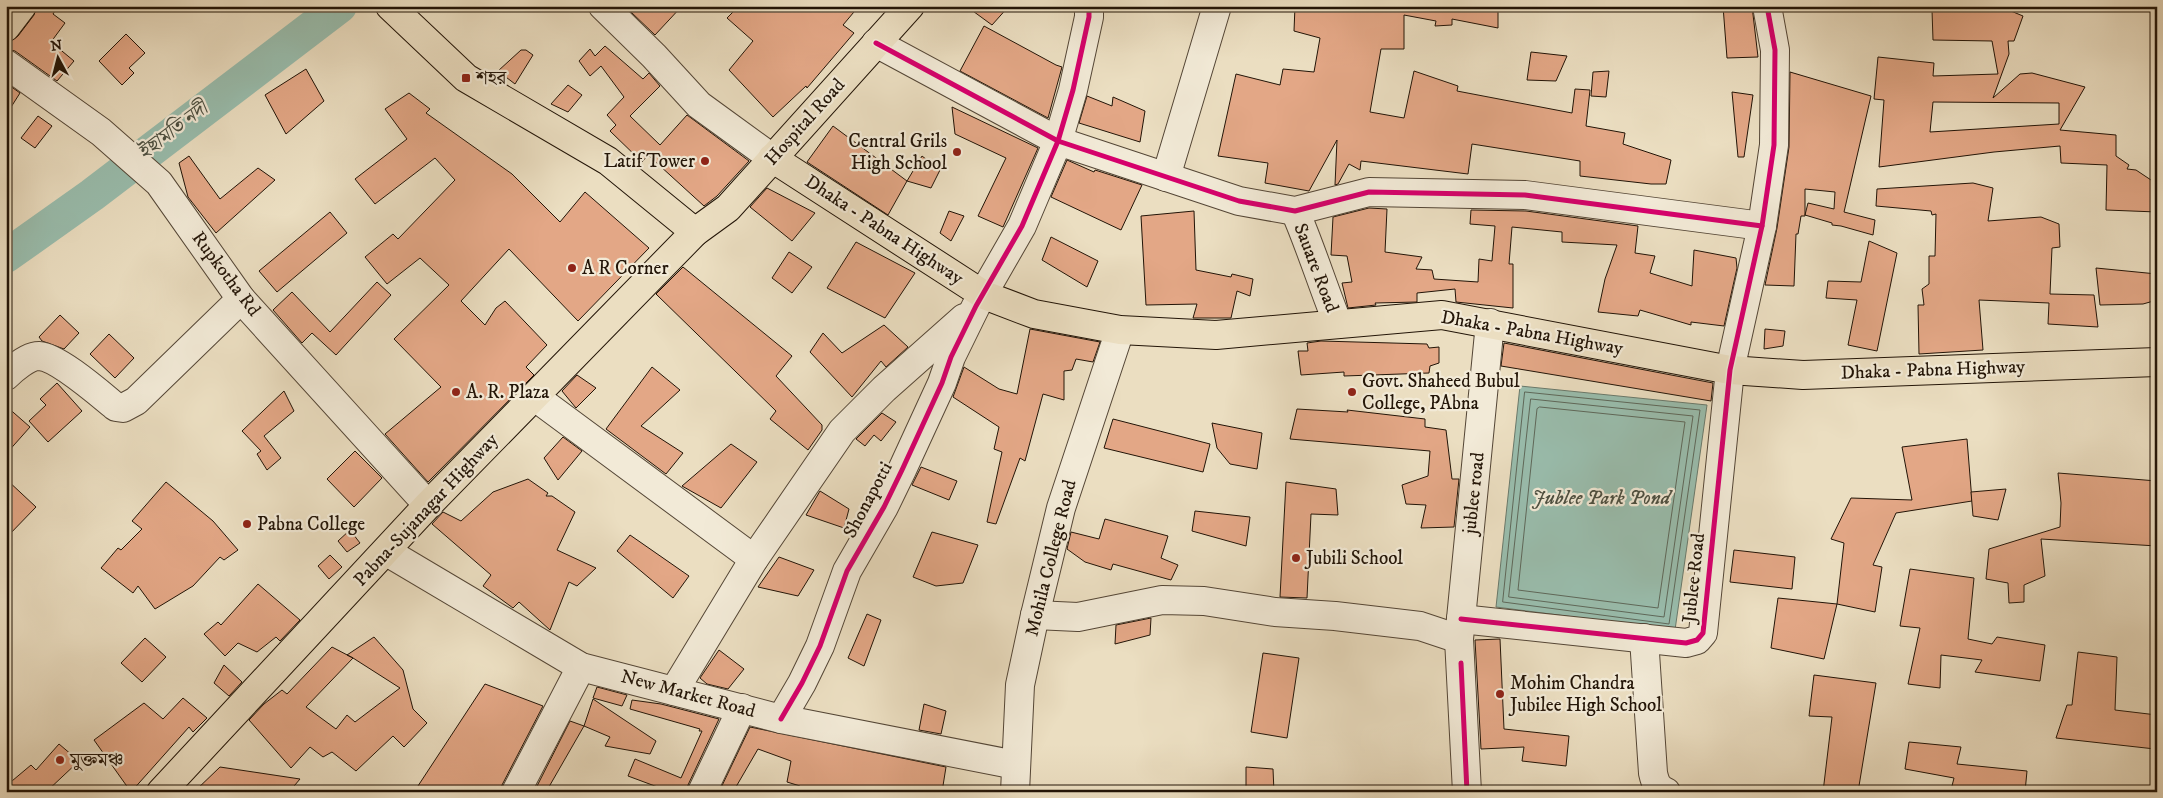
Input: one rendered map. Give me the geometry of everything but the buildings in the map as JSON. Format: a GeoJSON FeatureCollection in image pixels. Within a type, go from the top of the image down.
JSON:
{"type":"FeatureCollection","features":[{"type":"Feature","properties":{"kind":"main road"},"geometry":{"type":"LineString","coordinates":[[6,27],[22,6]]}},
{"type":"Feature","properties":{"kind":"main road"},"geometry":{"type":"LineString","coordinates":[[390,6],[466,78],[608,161],[695,232]]}},
{"type":"Feature","properties":{"kind":"main road","name":"Hospital Road"},"geometry":{"type":"LineString","coordinates":[[695,232],[728,208],[910,6]]}},
{"type":"Feature","properties":{"kind":"main road","name":"Dhaka - Pabna Highway"},"geometry":{"type":"LineString","coordinates":[[772,158],[980,301],[1034,314],[1120,330],[1216,335],[1442,315],[1730,370],[1803,375],[2157,362]]}},
{"type":"Feature","properties":{"kind":"main road","name":"Pabna-Sujanagar Highway"},"geometry":{"type":"LineString","coordinates":[[161,792],[387,552],[428,505],[695,232]]}},
{"type":"Feature","properties":{"kind":"street"},"geometry":{"type":"LineString","coordinates":[[603,6],[654,56],[699,105],[772,158]]}},
{"type":"Feature","properties":{"kind":"street","name":"Shonapotti"},"geometry":{"type":"LineString","coordinates":[[781,719],[810,668],[820,646],[847,571],[884,507],[902,470],[942,383],[951,357],[1022,226],[1058,141],[1073,90],[1089,17],[1089,6]]}},
{"type":"Feature","properties":{"kind":"street"},"geometry":{"type":"LineString","coordinates":[[1166,177],[1217,6]]}},
{"type":"Feature","properties":{"kind":"street"},"geometry":{"type":"LineString","coordinates":[[1730,370],[1762,226],[1774,145],[1776,50],[1767,6]]}},
{"type":"Feature","properties":{"kind":"street"},"geometry":{"type":"LineString","coordinates":[[876,43],[1058,141],[1239,201],[1295,211],[1369,192],[1525,195],[1762,226]]}},
{"type":"Feature","properties":{"kind":"street","name":"Rupkotha Rd"},"geometry":{"type":"LineString","coordinates":[[6,64],[101,132],[159,183],[242,299],[428,505]]}},
{"type":"Feature","properties":{"kind":"street","name":"Sauare Road"},"geometry":{"type":"LineString","coordinates":[[1295,211],[1338,324]]}},
{"type":"Feature","properties":{"kind":"street"},"geometry":{"type":"LineString","coordinates":[[6,376],[28,359],[38,356],[58,363],[116,407],[123,408],[136,400],[242,299]]}},
{"type":"Feature","properties":{"kind":"street"},"geometry":{"type":"LineString","coordinates":[[674,691],[754,559],[842,431],[884,389],[980,301]]}},
{"type":"Feature","properties":{"kind":"street","name":"jublee road"},"geometry":{"type":"LineString","coordinates":[[1466,792],[1460,640],[1490,323]]}},
{"type":"Feature","properties":{"kind":"street","name":"Mohila College Road"},"geometry":{"type":"LineString","coordinates":[[1015,792],[1020,685],[1035,615],[1061,508],[1120,330]]}},
{"type":"Feature","properties":{"kind":"street","name":"Jublee Road"},"geometry":{"type":"LineString","coordinates":[[1035,615],[1078,617],[1162,600],[1204,601],[1276,612],[1335,616],[1420,626],[1460,640],[1644,638],[1686,643],[1697,640],[1703,633],[1730,370]]}},
{"type":"Feature","properties":{"kind":"street"},"geometry":{"type":"LineString","coordinates":[[535,397],[754,559]]}},
{"type":"Feature","properties":{"kind":"street","name":"New Market Road"},"geometry":{"type":"LineString","coordinates":[[387,552],[581,666],[781,719],[1016,765]]}},
{"type":"Feature","properties":{"kind":"street"},"geometry":{"type":"LineString","coordinates":[[1644,638],[1653,774],[1660,790],[1666,792]]}},
{"type":"Feature","properties":{"kind":"street"},"geometry":{"type":"LineString","coordinates":[[516,792],[581,666]]}},
{"type":"Feature","properties":{"kind":"street"},"geometry":{"type":"LineString","coordinates":[[702,792],[742,708]]}},
{"type":"Feature","properties":{"kind":"water","name":"Jublee Park Pond"},"geometry":{"type":"Polygon","coordinates":[[[1520,386],[1707,405],[1675,630],[1496,607],[1520,386]]]}},
{"type":"Feature","properties":{"kind":"waterway","name":"ইছামতি নদী"},"geometry":{"type":"LineString","coordinates":[[6,256],[92,195],[340,6]]}},
{"type":"Feature","properties":{"kind":"cycle path"},"geometry":{"type":"LineString","coordinates":[[781,719],[802,683],[820,646],[847,571],[884,507],[902,470],[942,383],[951,357],[976,306],[1022,226],[1058,141],[1073,90],[1089,17],[1089,6]]}},
{"type":"Feature","properties":{"kind":"cycle path"},"geometry":{"type":"LineString","coordinates":[[1461,619],[1686,643],[1697,640],[1703,633],[1730,370],[1762,226],[1774,145],[1775,50],[1767,6]]}},
{"type":"Feature","properties":{"kind":"cycle path"},"geometry":{"type":"LineString","coordinates":[[876,43],[1058,141],[1239,201],[1295,211],[1369,192],[1525,195],[1762,226]]}},
{"type":"Feature","properties":{"kind":"cycle path"},"geometry":{"type":"LineString","coordinates":[[1461,663],[1467,792]]}},
{"type":"Feature","properties":{"kind":"place","name":"শহর"},"geometry":{"type":"Point","coordinates":[466,78]}},
{"type":"Feature","properties":{"kind":"place","name":"Central Grils High School"},"geometry":{"type":"Point","coordinates":[957,152]}},
{"type":"Feature","properties":{"kind":"place","name":"Latif Tower"},"geometry":{"type":"Point","coordinates":[705,161]}},
{"type":"Feature","properties":{"kind":"place","name":"A R Corner"},"geometry":{"type":"Point","coordinates":[572,268]}},
{"type":"Feature","properties":{"kind":"place","name":"A. R. Plaza"},"geometry":{"type":"Point","coordinates":[456,392]}},
{"type":"Feature","properties":{"kind":"place","name":"Govt. Shaheed Bubul College, PAbna"},"geometry":{"type":"Point","coordinates":[1352,392]}},
{"type":"Feature","properties":{"kind":"place","name":"Pabna College"},"geometry":{"type":"Point","coordinates":[247,524]}},
{"type":"Feature","properties":{"kind":"place","name":"Jubili School"},"geometry":{"type":"Point","coordinates":[1296,558]}},
{"type":"Feature","properties":{"kind":"place","name":"Mohim Chandra Jubilee High School"},"geometry":{"type":"Point","coordinates":[1500,694]}},
{"type":"Feature","properties":{"kind":"place","name":"মুক্তমঞ্চ"},"geometry":{"type":"Point","coordinates":[60,760]}}]}
